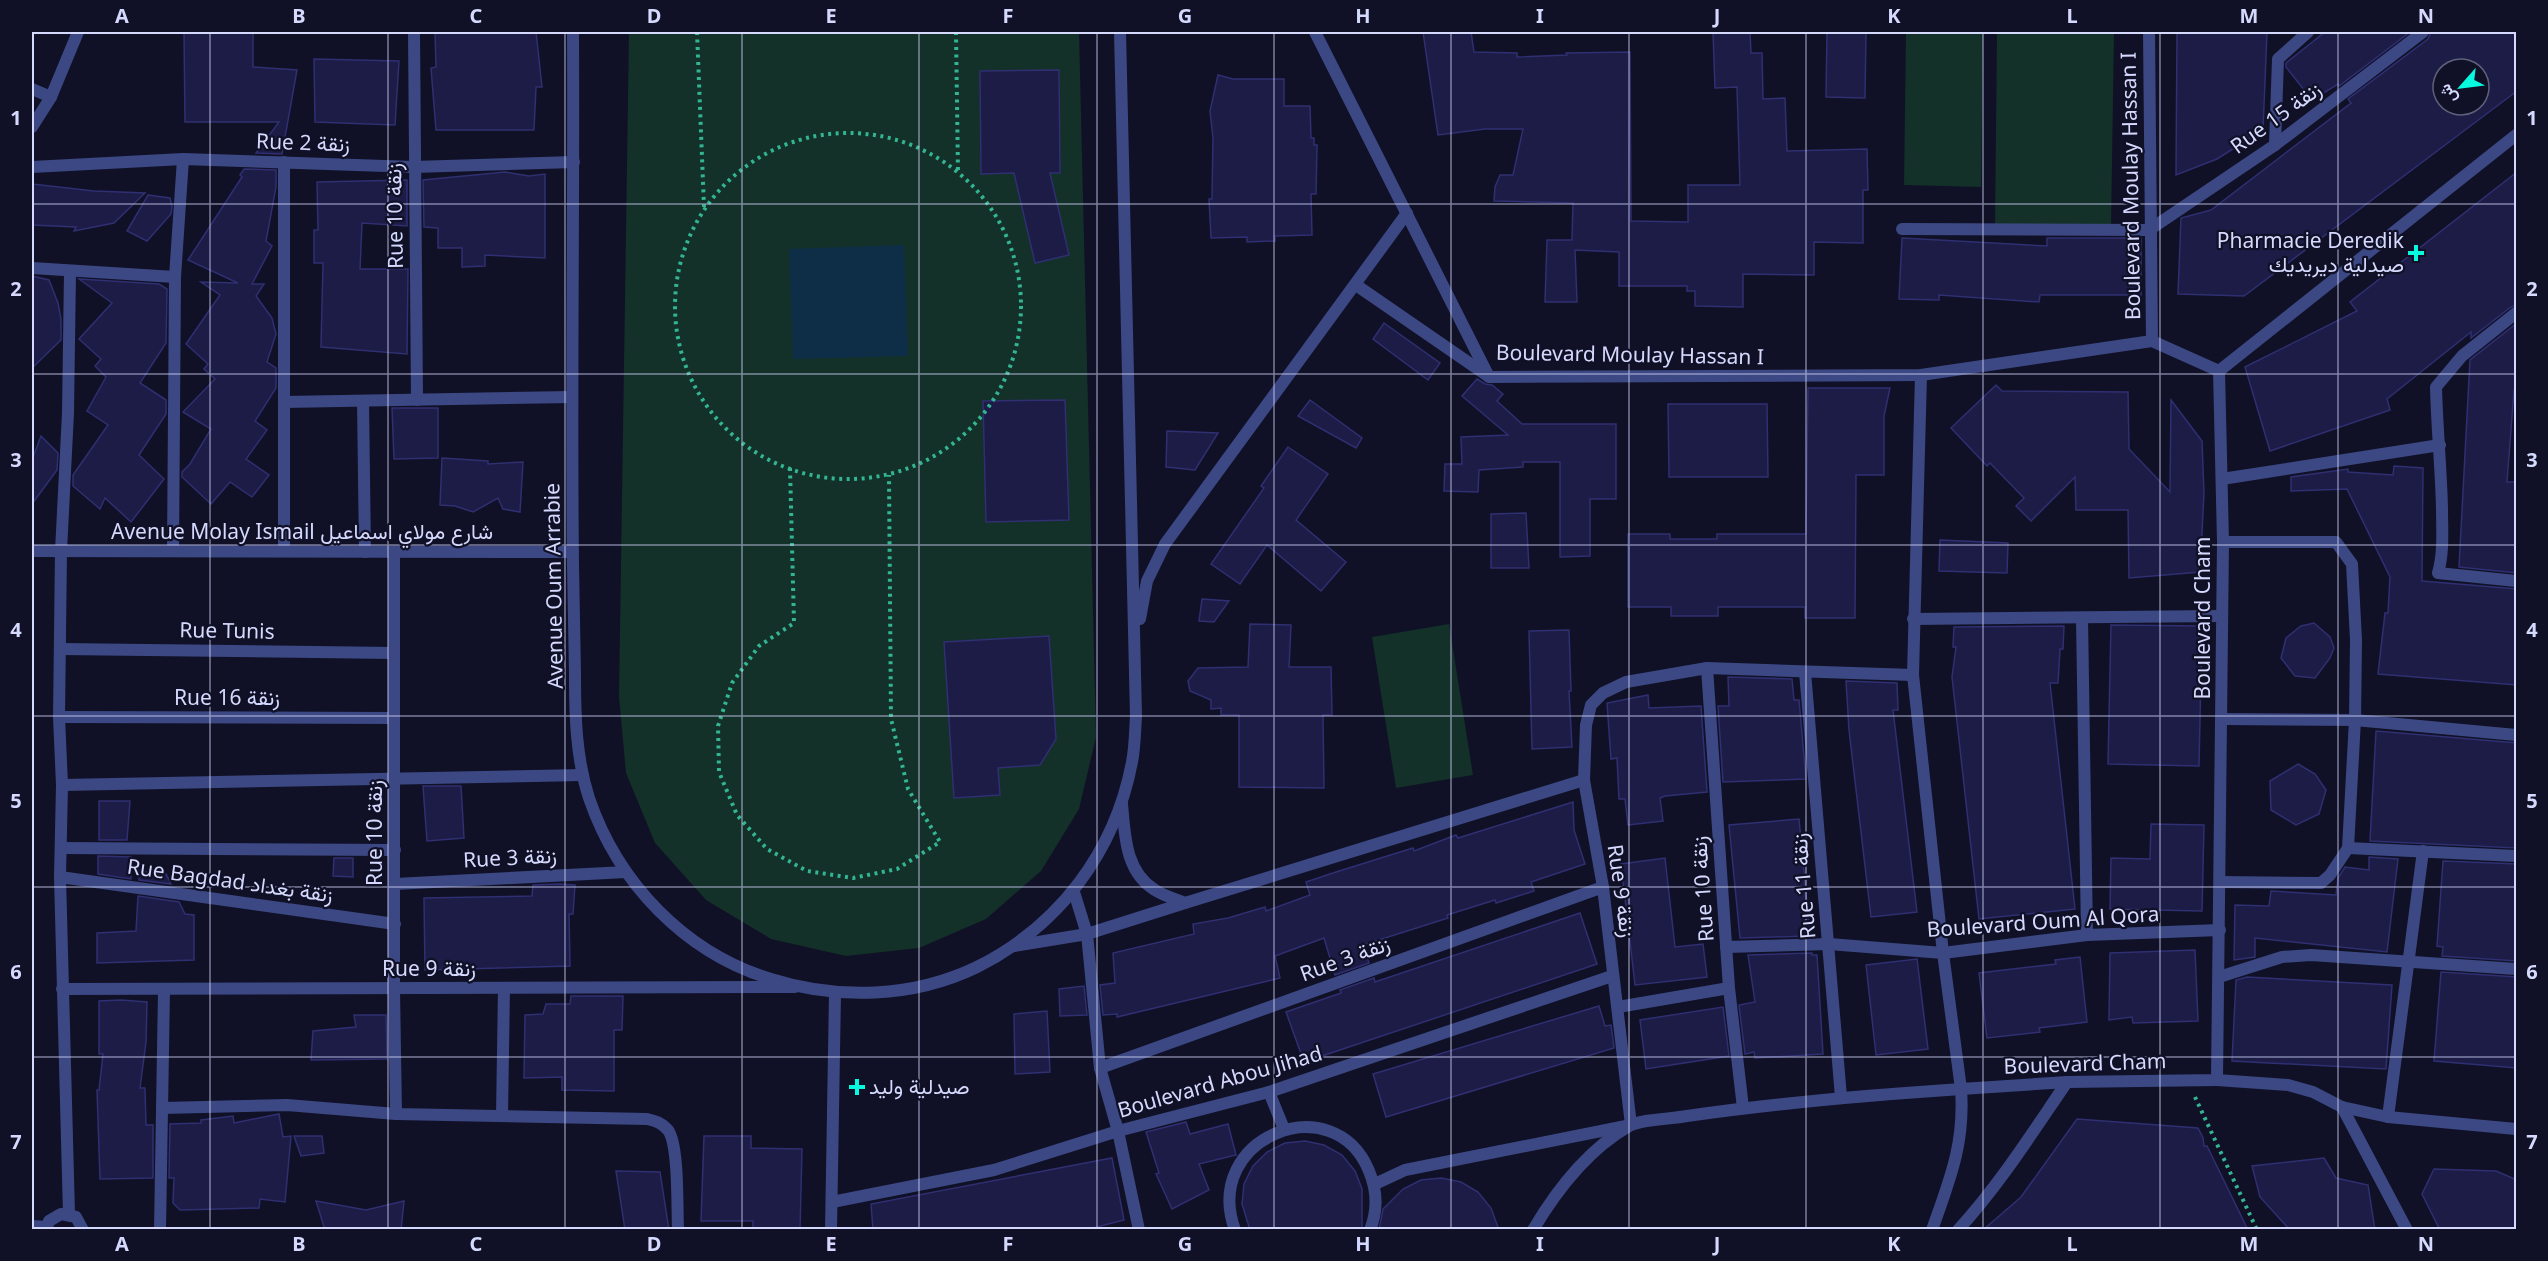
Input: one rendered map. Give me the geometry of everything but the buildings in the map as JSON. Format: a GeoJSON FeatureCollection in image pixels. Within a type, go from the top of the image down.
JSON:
{"type":"FeatureCollection","features":[{"type":"Feature","properties":{"kind":"street"},"geometry":{"type":"LineString","coordinates":[[32,127],[51,97],[78,32]]}},
{"type":"Feature","properties":{"kind":"street","name":"Rue 10 زنقة"},"geometry":{"type":"LineString","coordinates":[[414,32],[417,400]]}},
{"type":"Feature","properties":{"kind":"street","name":"Avenue Oum Arrabie"},"geometry":{"type":"LineString","coordinates":[[573,32],[571,397],[575,709],[582,775],[609,846],[636,886],[669,921],[707,950],[750,973],[796,987],[839,993],[889,992],[933,983],[975,968],[1014,946]]}},
{"type":"Feature","properties":{"kind":"street"},"geometry":{"type":"LineString","coordinates":[[1014,946],[1049,917],[1074,892],[1104,846],[1122,804],[1133,760],[1136,716],[1136,644],[1120,32]]}},
{"type":"Feature","properties":{"kind":"street","name":"Boulevard Moulay Hassan I"},"geometry":{"type":"LineString","coordinates":[[1315,32],[1489,377],[1921,375],[2152,341],[2219,371]]}},
{"type":"Feature","properties":{"kind":"street","name":"Boulevard Moulay Hassan I"},"geometry":{"type":"LineString","coordinates":[[2149,32],[2149,230],[2152,341]]}},
{"type":"Feature","properties":{"kind":"street"},"geometry":{"type":"LineString","coordinates":[[2275,145],[2278,59],[2308,32]]}},
{"type":"Feature","properties":{"kind":"street","name":"Rue 15 زنقة"},"geometry":{"type":"LineString","coordinates":[[2149,230],[2275,145],[2423,32]]}},
{"type":"Feature","properties":{"kind":"street"},"geometry":{"type":"LineString","coordinates":[[32,89],[51,97]]}},
{"type":"Feature","properties":{"kind":"street"},"geometry":{"type":"LineString","coordinates":[[2219,371],[2517,135]]}},
{"type":"Feature","properties":{"kind":"street"},"geometry":{"type":"LineString","coordinates":[[173,551],[175,277],[183,159]]}},
{"type":"Feature","properties":{"kind":"street","name":"Rue 2 زنقة"},"geometry":{"type":"LineString","coordinates":[[32,167],[183,159],[414,167],[574,162]]}},
{"type":"Feature","properties":{"kind":"street"},"geometry":{"type":"LineString","coordinates":[[284,162],[284,551]]}},
{"type":"Feature","properties":{"kind":"street"},"geometry":{"type":"LineString","coordinates":[[1136,644],[1147,580],[1165,544],[1407,213]]}},
{"type":"Feature","properties":{"kind":"street"},"geometry":{"type":"LineString","coordinates":[[1902,228],[2149,230]]}},
{"type":"Feature","properties":{"kind":"street"},"geometry":{"type":"LineString","coordinates":[[32,268],[175,277]]}},
{"type":"Feature","properties":{"kind":"street"},"geometry":{"type":"LineString","coordinates":[[69,1214],[62,989],[60,877],[62,785],[59,717],[61,551],[68,413],[70,272]]}},
{"type":"Feature","properties":{"kind":"street"},"geometry":{"type":"LineString","coordinates":[[1356,285],[1489,377]]}},
{"type":"Feature","properties":{"kind":"street"},"geometry":{"type":"LineString","coordinates":[[2517,313],[2462,356],[2436,387],[2436,420],[2440,445],[2442,546],[2438,573],[2517,581]]}},
{"type":"Feature","properties":{"kind":"street","name":"Boulevard Cham"},"geometry":{"type":"LineString","coordinates":[[1375,1184],[1405,1170],[1630,1125],[1743,1108],[1841,1098],[2067,1082],[2217,1080],[2223,719],[2221,616],[2223,542],[2219,371]]}},
{"type":"Feature","properties":{"kind":"street"},"geometry":{"type":"LineString","coordinates":[[1921,375],[1913,675],[1963,1119],[1956,1163],[1932,1230]]}},
{"type":"Feature","properties":{"kind":"street"},"geometry":{"type":"LineString","coordinates":[[284,402],[571,397]]}},
{"type":"Feature","properties":{"kind":"street"},"geometry":{"type":"LineString","coordinates":[[363,401],[364,552]]}},
{"type":"Feature","properties":{"kind":"street"},"geometry":{"type":"LineString","coordinates":[[2222,479],[2440,445]]}},
{"type":"Feature","properties":{"kind":"street"},"geometry":{"type":"LineString","coordinates":[[2220,882],[2321,883],[2330,875],[2348,848],[2355,720],[2356,640],[2352,564],[2336,542],[2223,542]]}},
{"type":"Feature","properties":{"kind":"street","name":"Avenue Molay Ismail شارع مولاي اسماعيل"},"geometry":{"type":"LineString","coordinates":[[32,551],[573,552]]}},
{"type":"Feature","properties":{"kind":"street","name":"Rue 10 زنقة"},"geometry":{"type":"LineString","coordinates":[[394,552],[396,1114]]}},
{"type":"Feature","properties":{"kind":"street"},"geometry":{"type":"LineString","coordinates":[[1913,619],[2221,616]]}},
{"type":"Feature","properties":{"kind":"street"},"geometry":{"type":"LineString","coordinates":[[2082,618],[2087,935]]}},
{"type":"Feature","properties":{"kind":"street","name":"Rue Tunis"},"geometry":{"type":"LineString","coordinates":[[60,649],[394,653]]}},
{"type":"Feature","properties":{"kind":"street"},"geometry":{"type":"LineString","coordinates":[[1707,668],[1913,675]]}},
{"type":"Feature","properties":{"kind":"street","name":"Rue 10 زنقة"},"geometry":{"type":"LineString","coordinates":[[1707,668],[1729,988],[1743,1108]]}},
{"type":"Feature","properties":{"kind":"street","name":"Rue 9 زنقة"},"geometry":{"type":"LineString","coordinates":[[1630,1125],[1603,887],[1584,780],[1586,724],[1591,705],[1603,693],[1626,682],[1707,668]]}},
{"type":"Feature","properties":{"kind":"street","name":"Rue 11 زنقة"},"geometry":{"type":"LineString","coordinates":[[1805,672],[1841,1098]]}},
{"type":"Feature","properties":{"kind":"street","name":"Rue 16 زنقة"},"geometry":{"type":"LineString","coordinates":[[59,717],[394,718]]}},
{"type":"Feature","properties":{"kind":"street"},"geometry":{"type":"LineString","coordinates":[[2223,719],[2355,720],[2517,735]]}},
{"type":"Feature","properties":{"kind":"street"},"geometry":{"type":"LineString","coordinates":[[62,785],[582,775]]}},
{"type":"Feature","properties":{"kind":"street"},"geometry":{"type":"LineString","coordinates":[[1014,946],[1087,934],[1584,780]]}},
{"type":"Feature","properties":{"kind":"street"},"geometry":{"type":"LineString","coordinates":[[1122,804],[1126,848],[1135,872],[1154,890],[1185,903]]}},
{"type":"Feature","properties":{"kind":"street"},"geometry":{"type":"LineString","coordinates":[[61,848],[395,850]]}},
{"type":"Feature","properties":{"kind":"street"},"geometry":{"type":"LineString","coordinates":[[2348,848],[2517,856]]}},
{"type":"Feature","properties":{"kind":"street"},"geometry":{"type":"LineString","coordinates":[[2388,1117],[2422,851]]}},
{"type":"Feature","properties":{"kind":"street","name":"Rue 3 زنقة"},"geometry":{"type":"LineString","coordinates":[[395,884],[626,872]]}},
{"type":"Feature","properties":{"kind":"street","name":"Rue Bagdad زنقة بغداد"},"geometry":{"type":"LineString","coordinates":[[60,877],[395,924]]}},
{"type":"Feature","properties":{"kind":"street","name":"Rue 3 زنقة"},"geometry":{"type":"LineString","coordinates":[[1100,1068],[1603,887]]}},
{"type":"Feature","properties":{"kind":"street"},"geometry":{"type":"LineString","coordinates":[[1074,892],[1087,934],[1100,1068],[1118,1131],[1139,1230]]}},
{"type":"Feature","properties":{"kind":"street","name":"Boulevard Oum Al Qora"},"geometry":{"type":"LineString","coordinates":[[1726,947],[1829,944],[1943,953],[2087,935],[2220,930]]}},
{"type":"Feature","properties":{"kind":"street"},"geometry":{"type":"LineString","coordinates":[[2219,977],[2282,957],[2311,955],[2517,969]]}},
{"type":"Feature","properties":{"kind":"street","name":"Boulevard Abou Jihad"},"geometry":{"type":"LineString","coordinates":[[832,1202],[994,1170],[1118,1131],[1269,1092],[1612,976]]}},
{"type":"Feature","properties":{"kind":"street","name":"Rue 9 زنقة"},"geometry":{"type":"LineString","coordinates":[[62,989],[796,987]]}},
{"type":"Feature","properties":{"kind":"street"},"geometry":{"type":"LineString","coordinates":[[502,1116],[504,988]]}},
{"type":"Feature","properties":{"kind":"street"},"geometry":{"type":"LineString","coordinates":[[1618,1007],[1729,988]]}},
{"type":"Feature","properties":{"kind":"street"},"geometry":{"type":"LineString","coordinates":[[160,1230],[164,990]]}},
{"type":"Feature","properties":{"kind":"street"},"geometry":{"type":"LineString","coordinates":[[831,1230],[839,993]]}},
{"type":"Feature","properties":{"kind":"street"},"geometry":{"type":"LineString","coordinates":[[2217,1080],[2288,1085],[2313,1092],[2342,1107],[2388,1117],[2517,1129]]}},
{"type":"Feature","properties":{"kind":"street"},"geometry":{"type":"LineString","coordinates":[[1958,1230],[2012,1163],[2067,1082]]}},
{"type":"Feature","properties":{"kind":"street"},"geometry":{"type":"LineString","coordinates":[[1269,1092],[1284,1129]]}},
{"type":"Feature","properties":{"kind":"street"},"geometry":{"type":"LineString","coordinates":[[162,1108],[287,1105],[396,1114],[632,1117],[660,1123],[669,1132],[674,1146],[678,1230]]}},
{"type":"Feature","properties":{"kind":"street"},"geometry":{"type":"LineString","coordinates":[[2342,1107],[2407,1230]]}},
{"type":"Feature","properties":{"kind":"street"},"geometry":{"type":"LineString","coordinates":[[1533,1230],[1567,1181],[1596,1150],[1630,1125]]}},
{"type":"Feature","properties":{"kind":"street"},"geometry":{"type":"LineString","coordinates":[[1235,1230],[1230,1208],[1230,1187],[1237,1167],[1248,1150],[1264,1137],[1284,1129],[1307,1127],[1330,1132],[1350,1144],[1366,1162],[1375,1184],[1376,1206],[1370,1230]]}},
{"type":"Feature","properties":{"kind":"street"},"geometry":{"type":"LineString","coordinates":[[32,1226],[46,1228],[54,1216],[69,1214],[76,1217],[83,1230]]}},
{"type":"Feature","properties":{"kind":"path"},"geometry":{"type":"LineString","coordinates":[[697,32],[704,207]]}},
{"type":"Feature","properties":{"kind":"path"},"geometry":{"type":"LineString","coordinates":[[956,32],[958,173]]}},
{"type":"Feature","properties":{"kind":"path"},"geometry":{"type":"LineString","coordinates":[[844,132],[898,139],[947,163],[958,173],[986,201],[1012,249],[1022,303],[1013,363],[984,416],[938,456],[882,477],[822,479],[765,459],[718,422],[686,370],[674,311],[681,256],[704,207],[742,168],[751,162],[790,142],[844,132]]}},
{"type":"Feature","properties":{"kind":"path"},"geometry":{"type":"LineString","coordinates":[[790,468],[794,623],[759,646],[732,682],[718,726],[719,772],[737,815],[767,849],[807,871],[853,878],[897,869],[940,842],[908,789],[891,719],[889,475]]}},
{"type":"Feature","properties":{"kind":"path"},"geometry":{"type":"LineString","coordinates":[[2187,1080],[2257,1230]]}},
{"type":"Feature","properties":{"kind":"green space"},"geometry":{"type":"Polygon","coordinates":[[[629,32],[1079,32],[1096,737],[1079,809],[1041,871],[986,919],[919,948],[846,956],[771,939],[706,900],[655,843],[626,773],[619,697],[629,32]]]}},
{"type":"Feature","properties":{"kind":"green space"},"geometry":{"type":"Polygon","coordinates":[[[1906,32],[1983,32],[1981,187],[1904,185],[1906,32]]]}},
{"type":"Feature","properties":{"kind":"green space"},"geometry":{"type":"Polygon","coordinates":[[[1997,32],[2114,32],[2111,227],[1995,224],[1997,32]]]}},
{"type":"Feature","properties":{"kind":"green space"},"geometry":{"type":"Polygon","coordinates":[[[1449,624],[1473,775],[1396,788],[1372,637],[1449,624]]]}},
{"type":"Feature","properties":{"kind":"water"},"geometry":{"type":"Polygon","coordinates":[[[904,245],[908,356],[793,359],[789,249],[904,245]]]}},
{"type":"Feature","properties":{"kind":"place","name":"Pharmacie Deredik صيدلية ديريديك"},"geometry":{"type":"Point","coordinates":[2416,253]}},
{"type":"Feature","properties":{"kind":"place","name":"صيدلية وليد"},"geometry":{"type":"Point","coordinates":[857,1087]}}]}
